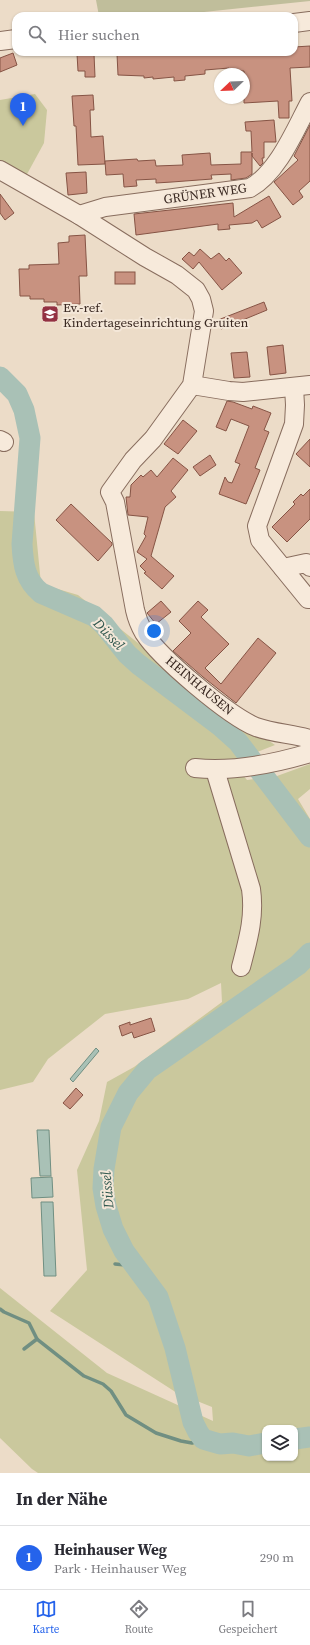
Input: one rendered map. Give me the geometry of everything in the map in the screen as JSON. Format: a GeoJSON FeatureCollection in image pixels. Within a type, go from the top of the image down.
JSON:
{"type":"FeatureCollection","features":[{"type":"Feature","properties":{"kind":"street"},"geometry":{"type":"LineString","coordinates":[[298,22],[310,21]]}},
{"type":"Feature","properties":{"kind":"street"},"geometry":{"type":"LineString","coordinates":[[0,41],[12,40]]}},
{"type":"Feature","properties":{"kind":"street","name":"GRÜNER WEG"},"geometry":{"type":"LineString","coordinates":[[79,214],[105,207],[250,188],[263,179],[279,158],[310,102]]}},
{"type":"Feature","properties":{"kind":"street"},"geometry":{"type":"LineString","coordinates":[[0,170],[79,214],[145,257],[177,275],[196,290],[201,299],[204,311],[192,385],[244,392],[302,386],[295,405],[294,424],[257,526],[260,540],[308,599],[310,599]]}},
{"type":"Feature","properties":{"kind":"street","name":"HEINHAUSEN"},"geometry":{"type":"LineString","coordinates":[[192,385],[157,433],[133,460],[110,492],[115,502],[135,610],[139,623],[145,634],[180,671],[243,720],[268,730],[310,739]]}},
{"type":"Feature","properties":{"kind":"street"},"geometry":{"type":"LineString","coordinates":[[283,568],[306,563],[310,568]]}},
{"type":"Feature","properties":{"kind":"street"},"geometry":{"type":"LineString","coordinates":[[195,768],[215,770],[239,768],[267,764],[310,753]]}},
{"type":"Feature","properties":{"kind":"street"},"geometry":{"type":"LineString","coordinates":[[215,770],[251,889],[253,911],[251,928],[241,967]]}},
{"type":"Feature","properties":{"kind":"shaded area"},"geometry":{"type":"Polygon","coordinates":[[[96,0],[310,0],[204,12],[98,12],[96,0]]]}},
{"type":"Feature","properties":{"kind":"shaded area"},"geometry":{"type":"Polygon","coordinates":[[[35,94],[47,110],[44,143],[26,176],[0,163],[0,100],[35,94]]]}},
{"type":"Feature","properties":{"kind":"shaded area"},"geometry":{"type":"Polygon","coordinates":[[[0,511],[34,512],[41,584],[78,595],[208,699],[275,745],[232,762],[247,780],[277,776],[310,764],[310,789],[298,799],[310,819],[310,1473],[38,1473],[0,1438],[0,1288],[107,1373],[213,1421],[212,1407],[177,1393],[50,1311],[87,1270],[77,1170],[99,1121],[107,1082],[134,1067],[222,1002],[221,983],[188,999],[105,1014],[48,1059],[33,1082],[0,1090],[0,511]]]}},
{"type":"Feature","properties":{"kind":"shaded area"},"geometry":{"type":"Polygon","coordinates":[[[96,1048],[99,1051],[73,1082],[70,1079],[96,1048]]]}},
{"type":"Feature","properties":{"kind":"shaded area"},"geometry":{"type":"Polygon","coordinates":[[[37,1130],[49,1130],[51,1176],[40,1176],[37,1130]]]}},
{"type":"Feature","properties":{"kind":"shaded area"},"geometry":{"type":"Polygon","coordinates":[[[52,1177],[53,1197],[32,1198],[31,1178],[52,1177]]]}},
{"type":"Feature","properties":{"kind":"shaded area"},"geometry":{"type":"Polygon","coordinates":[[[41,1202],[53,1202],[56,1276],[44,1276],[41,1202]]]}},
{"type":"Feature","properties":{"kind":"building"},"geometry":{"type":"Polygon","coordinates":[[[310,46],[310,67],[290,68],[292,101],[289,101],[289,118],[279,118],[278,101],[250,103],[250,68],[214,68],[214,69],[205,70],[205,74],[185,76],[185,80],[174,81],[174,77],[153,79],[153,77],[144,78],[144,76],[118,75],[117,56],[298,56],[298,47],[310,46]]]}},
{"type":"Feature","properties":{"kind":"building"},"geometry":{"type":"Polygon","coordinates":[[[12,53],[17,65],[0,72],[0,58],[12,53]]]}},
{"type":"Feature","properties":{"kind":"building"},"geometry":{"type":"Polygon","coordinates":[[[77,56],[94,56],[95,77],[85,77],[85,71],[78,71],[77,56]]]}},
{"type":"Feature","properties":{"kind":"building"},"geometry":{"type":"Polygon","coordinates":[[[93,95],[94,110],[90,110],[91,137],[103,136],[105,164],[78,165],[76,126],[74,126],[72,96],[93,95]]]}},
{"type":"Feature","properties":{"kind":"building"},"geometry":{"type":"Polygon","coordinates":[[[274,120],[276,142],[264,142],[264,158],[262,158],[263,163],[260,166],[252,156],[252,174],[246,178],[231,180],[231,174],[211,175],[212,179],[172,182],[156,183],[156,179],[136,180],[137,186],[124,187],[123,174],[106,175],[105,161],[137,159],[138,161],[155,160],[156,166],[183,165],[182,155],[210,153],[211,165],[241,164],[241,152],[252,152],[251,131],[246,131],[245,122],[274,120]]]}},
{"type":"Feature","properties":{"kind":"building"},"geometry":{"type":"Polygon","coordinates":[[[310,125],[310,181],[299,191],[303,197],[293,205],[274,182],[298,160],[294,156],[310,125]]]}},
{"type":"Feature","properties":{"kind":"building"},"geometry":{"type":"Polygon","coordinates":[[[86,172],[87,193],[68,195],[66,173],[86,172]]]}},
{"type":"Feature","properties":{"kind":"building"},"geometry":{"type":"Polygon","coordinates":[[[0,194],[14,213],[5,220],[0,213],[0,194]]]}},
{"type":"Feature","properties":{"kind":"building"},"geometry":{"type":"Polygon","coordinates":[[[269,196],[281,217],[262,228],[257,220],[252,223],[229,225],[230,229],[218,230],[218,224],[136,235],[134,214],[233,203],[234,217],[269,196]]]}},
{"type":"Feature","properties":{"kind":"building"},"geometry":{"type":"Polygon","coordinates":[[[85,235],[87,276],[79,276],[80,304],[57,305],[57,302],[44,302],[44,299],[30,299],[30,296],[20,296],[19,269],[29,269],[29,265],[59,264],[58,243],[69,242],[69,236],[85,235]]]}},
{"type":"Feature","properties":{"kind":"building"},"geometry":{"type":"Polygon","coordinates":[[[200,249],[211,259],[219,253],[226,261],[229,258],[242,273],[222,290],[199,262],[193,269],[182,259],[189,252],[194,256],[200,249]]]}},
{"type":"Feature","properties":{"kind":"building"},"geometry":{"type":"Polygon","coordinates":[[[115,272],[135,272],[135,284],[115,284],[115,272]]]}},
{"type":"Feature","properties":{"kind":"building"},"geometry":{"type":"Polygon","coordinates":[[[264,302],[267,310],[221,329],[218,320],[264,302]]]}},
{"type":"Feature","properties":{"kind":"building"},"geometry":{"type":"Polygon","coordinates":[[[283,345],[286,373],[270,375],[267,347],[283,345]]]}},
{"type":"Feature","properties":{"kind":"building"},"geometry":{"type":"Polygon","coordinates":[[[247,352],[250,377],[234,378],[231,353],[247,352]]]}},
{"type":"Feature","properties":{"kind":"building"},"geometry":{"type":"Polygon","coordinates":[[[227,401],[252,409],[253,406],[271,413],[264,430],[269,432],[255,468],[260,470],[246,504],[219,494],[225,477],[228,482],[232,483],[240,464],[235,462],[249,426],[231,419],[226,431],[216,427],[227,401]]]}},
{"type":"Feature","properties":{"kind":"building"},"geometry":{"type":"Polygon","coordinates":[[[183,420],[197,431],[178,454],[164,444],[183,420]]]}},
{"type":"Feature","properties":{"kind":"building"},"geometry":{"type":"Polygon","coordinates":[[[310,439],[310,467],[296,454],[310,439]]]}},
{"type":"Feature","properties":{"kind":"building"},"geometry":{"type":"Polygon","coordinates":[[[210,455],[216,465],[200,476],[193,467],[210,455]]]}},
{"type":"Feature","properties":{"kind":"building"},"geometry":{"type":"Polygon","coordinates":[[[173,458],[188,470],[171,491],[176,497],[165,507],[151,556],[174,576],[162,589],[144,573],[146,572],[140,566],[147,559],[137,552],[146,536],[144,534],[148,517],[128,515],[126,497],[130,497],[131,485],[141,475],[143,477],[151,470],[157,477],[173,458]]]}},
{"type":"Feature","properties":{"kind":"building"},"geometry":{"type":"Polygon","coordinates":[[[310,489],[310,519],[287,542],[272,527],[295,504],[293,502],[301,494],[303,496],[310,489]]]}},
{"type":"Feature","properties":{"kind":"building"},"geometry":{"type":"Polygon","coordinates":[[[71,504],[112,543],[112,545],[98,561],[56,520],[71,504]]]}},
{"type":"Feature","properties":{"kind":"building"},"geometry":{"type":"Polygon","coordinates":[[[161,601],[171,612],[156,624],[147,613],[161,601]]]}},
{"type":"Feature","properties":{"kind":"building"},"geometry":{"type":"Polygon","coordinates":[[[198,601],[208,610],[201,617],[229,644],[205,668],[221,684],[258,638],[276,653],[236,703],[173,651],[191,633],[179,621],[198,601]]]}},
{"type":"Feature","properties":{"kind":"building"},"geometry":{"type":"Polygon","coordinates":[[[151,1018],[155,1031],[134,1038],[132,1032],[122,1036],[119,1026],[130,1022],[130,1025],[151,1018]]]}},
{"type":"Feature","properties":{"kind":"building"},"geometry":{"type":"Polygon","coordinates":[[[76,1088],[83,1095],[70,1109],[63,1103],[76,1088]]]}},
{"type":"Feature","properties":{"kind":"waterway","name":"Düssel"},"geometry":{"type":"LineString","coordinates":[[0,377],[17,394],[24,410],[30,438],[22,544],[24,565],[31,583],[41,593],[94,616],[104,625],[127,654],[138,664],[219,725],[238,742],[310,837]]}},
{"type":"Feature","properties":{"kind":"waterway","name":"Düssel"},"geometry":{"type":"LineString","coordinates":[[262,1444],[249,1446],[233,1443],[220,1444],[203,1439],[198,1432],[193,1422],[175,1348],[158,1297],[124,1251],[113,1229],[106,1206],[103,1188],[104,1169],[111,1127],[128,1093],[147,1070],[298,965],[310,953]]}},
{"type":"Feature","properties":{"kind":"waterway"},"geometry":{"type":"LineString","coordinates":[[115,1264],[136,1266]]}},
{"type":"Feature","properties":{"kind":"waterway"},"geometry":{"type":"LineString","coordinates":[[0,1309],[29,1323],[37,1339]]}},
{"type":"Feature","properties":{"kind":"waterway"},"geometry":{"type":"LineString","coordinates":[[24,1349],[37,1339],[84,1376],[103,1384],[111,1391],[126,1415],[156,1433],[192,1443],[203,1439]]}},
{"type":"Feature","properties":{"kind":"waterway","name":"Düssel"},"geometry":{"type":"LineString","coordinates":[[298,1439],[310,1437]]}},
{"type":"Feature","properties":{"kind":"place","name":"Heinhauser Weg"},"geometry":{"type":"Point","coordinates":[23,126]}},
{"type":"Feature","properties":{"kind":"place","name":"Ev.-ref. Kindertageseinrichtung Gruiten"},"geometry":{"type":"Point","coordinates":[50,314]}}]}
